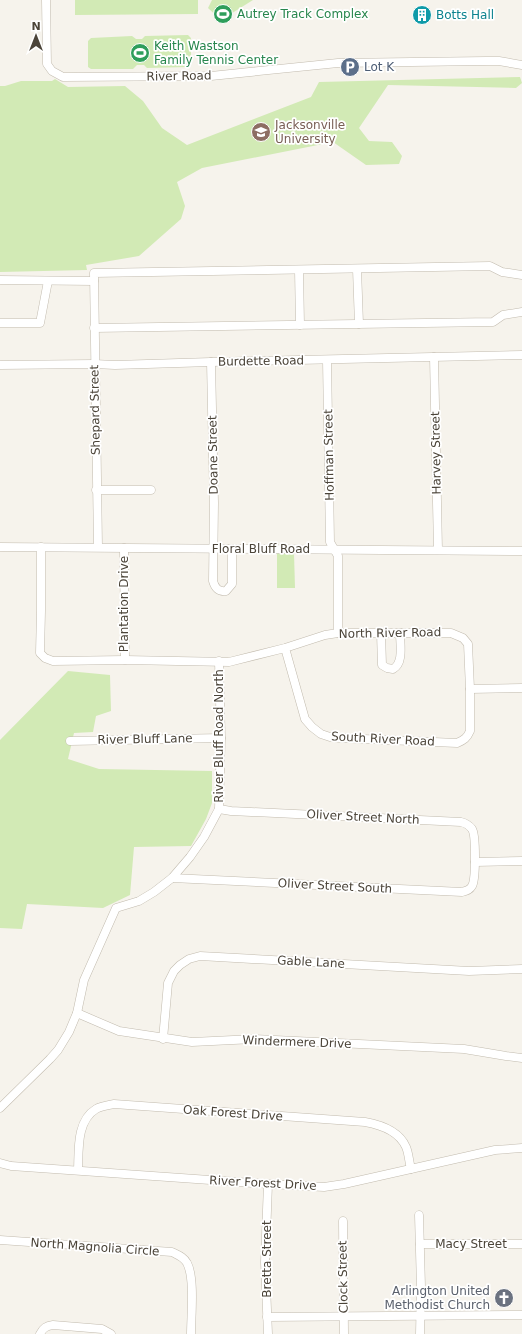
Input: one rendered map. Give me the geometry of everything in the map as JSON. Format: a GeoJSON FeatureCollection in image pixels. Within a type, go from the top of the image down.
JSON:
{"type":"FeatureCollection","features":[{"type":"Feature","properties":{"kind":"street","name":"River Road"},"geometry":{"type":"LineString","coordinates":[[46,0],[48,66],[52,71],[63,77],[211,76],[338,63],[499,61],[522,65]]}},
{"type":"Feature","properties":{"kind":"street"},"geometry":{"type":"LineString","coordinates":[[300,324],[299,270],[490,266],[502,272],[522,275]]}},
{"type":"Feature","properties":{"kind":"street"},"geometry":{"type":"LineString","coordinates":[[358,268],[359,324]]}},
{"type":"Feature","properties":{"kind":"street","name":"Shepard Street"},"geometry":{"type":"LineString","coordinates":[[98,548],[94,364],[94,273],[299,270]]}},
{"type":"Feature","properties":{"kind":"street"},"geometry":{"type":"LineString","coordinates":[[0,280],[94,281]]}},
{"type":"Feature","properties":{"kind":"street"},"geometry":{"type":"LineString","coordinates":[[0,323],[40,323],[48,281]]}},
{"type":"Feature","properties":{"kind":"street"},"geometry":{"type":"LineString","coordinates":[[94,328],[493,322],[503,315],[522,312]]}},
{"type":"Feature","properties":{"kind":"street","name":"Burdette Road"},"geometry":{"type":"LineString","coordinates":[[0,365],[115,365],[522,356]]}},
{"type":"Feature","properties":{"kind":"street","name":"Harvey Street"},"geometry":{"type":"LineString","coordinates":[[434,357],[438,550]]}},
{"type":"Feature","properties":{"kind":"street","name":"Hoffman Street"},"geometry":{"type":"LineString","coordinates":[[328,360],[330,542],[338,556],[338,633]]}},
{"type":"Feature","properties":{"kind":"street","name":"Doane Street"},"geometry":{"type":"LineString","coordinates":[[211,362],[214,549],[213,581],[217,589],[224,592],[232,584],[232,549]]}},
{"type":"Feature","properties":{"kind":"street"},"geometry":{"type":"LineString","coordinates":[[96,490],[151,490]]}},
{"type":"Feature","properties":{"kind":"street","name":"Floral Bluff Road"},"geometry":{"type":"LineString","coordinates":[[0,547],[522,551]]}},
{"type":"Feature","properties":{"kind":"street","name":"River Bluff Road North"},"geometry":{"type":"LineString","coordinates":[[0,1108],[58,1050],[69,1032],[77,1013],[84,980],[116,908],[139,901],[172,878],[190,857],[204,837],[219,808],[221,738],[219,661],[53,661],[45,658],[40,653],[41,547]]}},
{"type":"Feature","properties":{"kind":"street","name":"Plantation Drive"},"geometry":{"type":"LineString","coordinates":[[124,548],[125,660]]}},
{"type":"Feature","properties":{"kind":"street","name":"North River Road"},"geometry":{"type":"LineString","coordinates":[[219,661],[229,662],[285,648],[325,635],[338,633],[451,633],[463,638],[468,644],[470,689]]}},
{"type":"Feature","properties":{"kind":"street"},"geometry":{"type":"LineString","coordinates":[[380,633],[382,665],[393,669],[398,664],[400,656],[400,633]]}},
{"type":"Feature","properties":{"kind":"street","name":"South River Road"},"geometry":{"type":"LineString","coordinates":[[285,648],[305,719],[321,734],[330,737],[457,743],[465,740],[470,731],[470,689]]}},
{"type":"Feature","properties":{"kind":"street"},"geometry":{"type":"LineString","coordinates":[[470,689],[522,688]]}},
{"type":"Feature","properties":{"kind":"street","name":"River Bluff Lane"},"geometry":{"type":"LineString","coordinates":[[70,740],[221,738]]}},
{"type":"Feature","properties":{"kind":"street","name":"Oliver Street North"},"geometry":{"type":"LineString","coordinates":[[219,808],[231,811],[461,822],[467,824],[472,829],[474,834],[475,862]]}},
{"type":"Feature","properties":{"kind":"street"},"geometry":{"type":"LineString","coordinates":[[475,862],[522,861]]}},
{"type":"Feature","properties":{"kind":"street","name":"Oliver Street South"},"geometry":{"type":"LineString","coordinates":[[172,878],[462,892],[472,887],[474,881],[475,862]]}},
{"type":"Feature","properties":{"kind":"street","name":"Gable Lane"},"geometry":{"type":"LineString","coordinates":[[163,1039],[168,983],[174,971],[180,965],[189,959],[200,956],[468,971],[522,969]]}},
{"type":"Feature","properties":{"kind":"street","name":"Windermere Drive"},"geometry":{"type":"LineString","coordinates":[[77,1013],[119,1031],[163,1039],[192,1042],[254,1039],[464,1049],[522,1058]]}},
{"type":"Feature","properties":{"kind":"street","name":"Oak Forest Drive"},"geometry":{"type":"LineString","coordinates":[[78,1170],[80,1135],[88,1115],[95,1109],[114,1104],[377,1124],[388,1128],[398,1135],[406,1147],[411,1169]]}},
{"type":"Feature","properties":{"kind":"street","name":"River Forest Drive"},"geometry":{"type":"LineString","coordinates":[[0,1163],[11,1166],[324,1187],[344,1184],[495,1150],[522,1148]]}},
{"type":"Feature","properties":{"kind":"street","name":"Bretta Street"},"geometry":{"type":"LineString","coordinates":[[268,1184],[265,1262],[268,1334]]}},
{"type":"Feature","properties":{"kind":"street"},"geometry":{"type":"LineString","coordinates":[[419,1215],[421,1288],[420,1334]]}},
{"type":"Feature","properties":{"kind":"street","name":"Clock Street"},"geometry":{"type":"LineString","coordinates":[[343,1221],[344,1334]]}},
{"type":"Feature","properties":{"kind":"street","name":"North Magnolia Circle"},"geometry":{"type":"LineString","coordinates":[[0,1240],[172,1252],[187,1261],[190,1271],[191,1334]]}},
{"type":"Feature","properties":{"kind":"street","name":"Macy Street"},"geometry":{"type":"LineString","coordinates":[[420,1244],[522,1244]]}},
{"type":"Feature","properties":{"kind":"street"},"geometry":{"type":"LineString","coordinates":[[267,1317],[522,1315]]}},
{"type":"Feature","properties":{"kind":"street"},"geometry":{"type":"LineString","coordinates":[[40,1334],[46,1326],[53,1325],[102,1329],[111,1333]]}},
{"type":"Feature","properties":{"kind":"green space"},"geometry":{"type":"Polygon","coordinates":[[[75,0],[198,0],[198,14],[75,15],[75,0]]]}},
{"type":"Feature","properties":{"kind":"green space","name":"Autrey Track Complex"},"geometry":{"type":"Polygon","coordinates":[[[212,0],[253,0],[221,20],[208,8],[212,0]]]}},
{"type":"Feature","properties":{"kind":"green space","name":"Keith Wastson Family Tennis Center"},"geometry":{"type":"Polygon","coordinates":[[[188,35],[191,38],[191,65],[188,67],[147,68],[144,65],[137,65],[133,69],[91,69],[88,67],[88,41],[91,38],[132,36],[136,39],[142,39],[145,36],[188,35]]]}},
{"type":"Feature","properties":{"kind":"green space"},"geometry":{"type":"Polygon","coordinates":[[[520,77],[522,83],[516,88],[388,85],[359,128],[369,141],[392,142],[402,156],[399,164],[366,165],[333,142],[202,168],[177,182],[185,206],[181,219],[139,256],[86,265],[87,270],[0,272],[0,86],[21,81],[52,81],[55,79],[68,87],[125,86],[143,101],[162,128],[187,145],[311,97],[319,82],[520,77]]]}},
{"type":"Feature","properties":{"kind":"green space"},"geometry":{"type":"Polygon","coordinates":[[[277,553],[294,553],[295,588],[277,588],[277,553]]]}},
{"type":"Feature","properties":{"kind":"green space"},"geometry":{"type":"Polygon","coordinates":[[[68,671],[110,675],[111,711],[96,716],[93,732],[74,733],[68,759],[99,769],[212,771],[212,803],[206,819],[191,846],[134,847],[130,895],[103,908],[27,904],[22,929],[0,928],[0,740],[68,671]]]}},
{"type":"Feature","properties":{"kind":"place","name":"Autrey Track Complex"},"geometry":{"type":"Point","coordinates":[223,14]}},
{"type":"Feature","properties":{"kind":"place","name":"Botts Hall"},"geometry":{"type":"Point","coordinates":[422,15]}},
{"type":"Feature","properties":{"kind":"place","name":"Keith Wastson Family Tennis Center"},"geometry":{"type":"Point","coordinates":[140,53]}},
{"type":"Feature","properties":{"kind":"place","name":"Lot K"},"geometry":{"type":"Point","coordinates":[350,67]}},
{"type":"Feature","properties":{"kind":"place","name":"Jacksonville University"},"geometry":{"type":"Point","coordinates":[261,132]}},
{"type":"Feature","properties":{"kind":"place","name":"Arlington United Methodist Church"},"geometry":{"type":"Point","coordinates":[504,1298]}}]}
